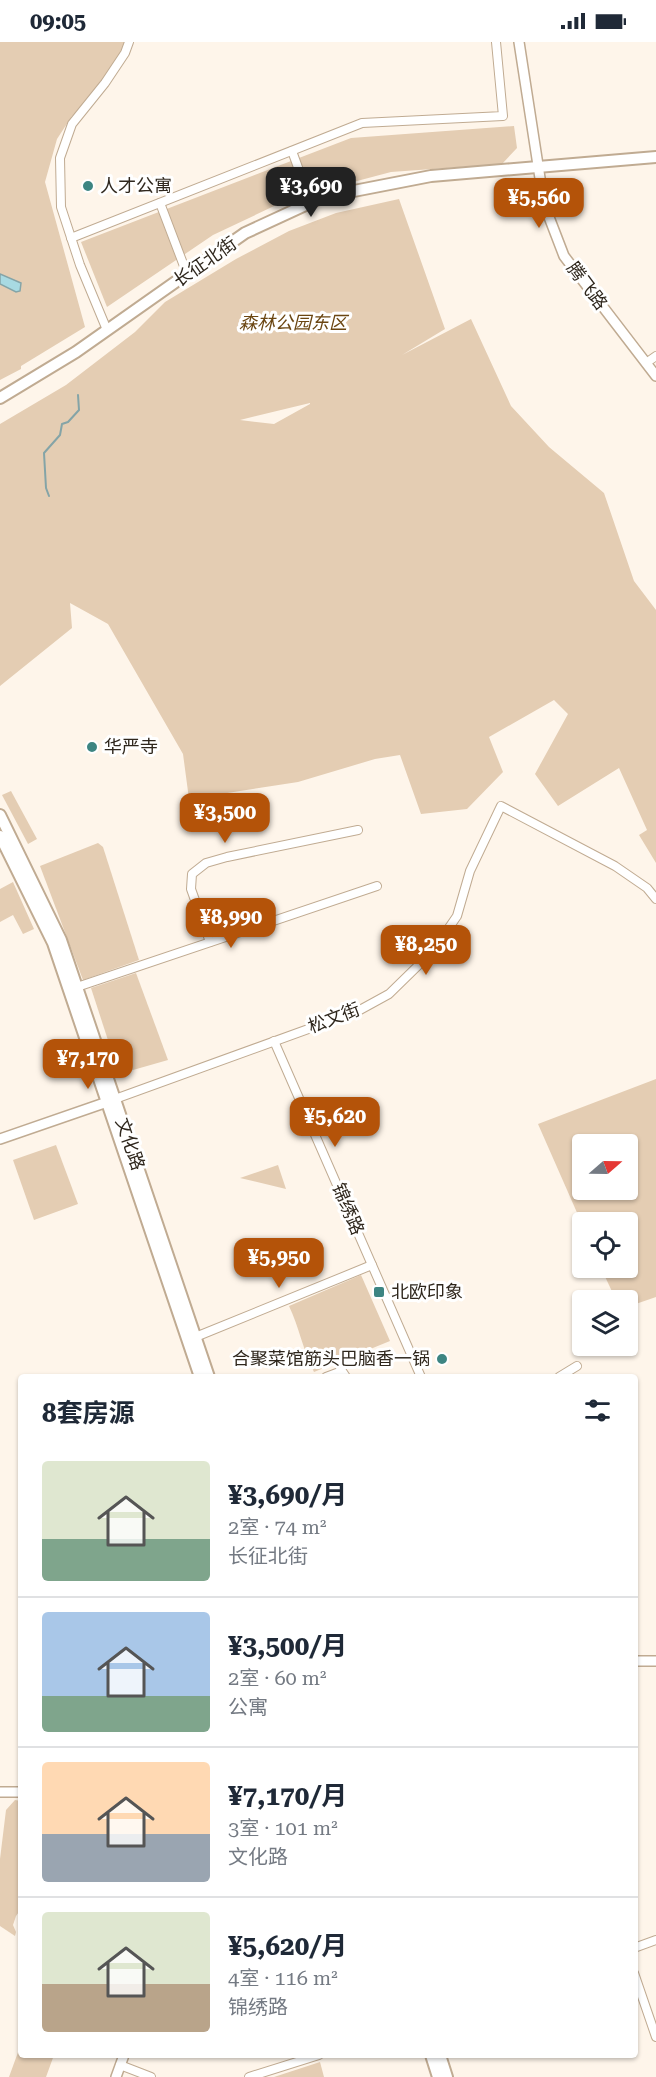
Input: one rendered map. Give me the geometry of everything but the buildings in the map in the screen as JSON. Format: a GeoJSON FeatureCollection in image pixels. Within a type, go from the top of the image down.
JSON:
{"type":"FeatureCollection","features":[{"type":"Feature","properties":{"kind":"main road","name":"长征北街"},"geometry":{"type":"LineString","coordinates":[[0,398],[76,352],[245,233],[323,197],[431,176],[656,157]]}},
{"type":"Feature","properties":{"kind":"main road","name":"文化路"},"geometry":{"type":"LineString","coordinates":[[0,815],[61,940],[73,988],[111,1101],[192,1338],[208,1374]]}},
{"type":"Feature","properties":{"kind":"main road","name":"文化路"},"geometry":{"type":"LineString","coordinates":[[0,836],[73,988]]}},
{"type":"Feature","properties":{"kind":"main road","name":"文化路"},"geometry":{"type":"LineString","coordinates":[[192,1338],[199,1374]]}},
{"type":"Feature","properties":{"kind":"main road"},"geometry":{"type":"LineString","coordinates":[[431,2058],[438,2077]]}},
{"type":"Feature","properties":{"kind":"main road"},"geometry":{"type":"LineString","coordinates":[[441,2058],[447,2077]]}},
{"type":"Feature","properties":{"kind":"street"},"geometry":{"type":"LineString","coordinates":[[107,330],[60,206],[60,158],[72,124],[105,83],[125,53],[129,42]]}},
{"type":"Feature","properties":{"kind":"street"},"geometry":{"type":"LineString","coordinates":[[71,238],[362,123],[503,116],[496,42]]}},
{"type":"Feature","properties":{"kind":"street","name":"腾飞路"},"geometry":{"type":"LineString","coordinates":[[519,42],[544,204],[564,256],[656,376]]}},
{"type":"Feature","properties":{"kind":"street"},"geometry":{"type":"LineString","coordinates":[[292,151],[311,203]]}},
{"type":"Feature","properties":{"kind":"street"},"geometry":{"type":"LineString","coordinates":[[160,203],[187,274]]}},
{"type":"Feature","properties":{"kind":"street"},"geometry":{"type":"LineString","coordinates":[[646,363],[656,356]]}},
{"type":"Feature","properties":{"kind":"street","name":"松文街"},"geometry":{"type":"LineString","coordinates":[[0,1139],[358,1011],[389,994],[433,951],[457,916],[470,871],[501,806],[615,866],[647,888],[656,898]]}},
{"type":"Feature","properties":{"kind":"street"},"geometry":{"type":"LineString","coordinates":[[210,942],[191,889],[192,874],[206,863],[358,830]]}},
{"type":"Feature","properties":{"kind":"street"},"geometry":{"type":"LineString","coordinates":[[73,988],[377,886]]}},
{"type":"Feature","properties":{"kind":"street","name":"锦绣路"},"geometry":{"type":"LineString","coordinates":[[274,1041],[420,1374]]}},
{"type":"Feature","properties":{"kind":"street"},"geometry":{"type":"LineString","coordinates":[[192,1338],[372,1265]]}},
{"type":"Feature","properties":{"kind":"street"},"geometry":{"type":"LineString","coordinates":[[564,1374],[577,1366]]}},
{"type":"Feature","properties":{"kind":"street"},"geometry":{"type":"LineString","coordinates":[[638,1661],[656,1661]]}},
{"type":"Feature","properties":{"kind":"street"},"geometry":{"type":"LineString","coordinates":[[0,1792],[18,1792]]}},
{"type":"Feature","properties":{"kind":"street"},"geometry":{"type":"LineString","coordinates":[[638,1947],[656,1940]]}},
{"type":"Feature","properties":{"kind":"street"},"geometry":{"type":"LineString","coordinates":[[638,1985],[656,2037]]}},
{"type":"Feature","properties":{"kind":"street"},"geometry":{"type":"LineString","coordinates":[[249,2077],[309,2058]]}},
{"type":"Feature","properties":{"kind":"street"},"geometry":{"type":"LineString","coordinates":[[116,2077],[122,2060],[151,2077]]}},
{"type":"Feature","properties":{"kind":"green space"},"geometry":{"type":"Polygon","coordinates":[[[0,42],[126,42],[89,101],[72,116],[57,139],[45,182],[85,327],[0,380],[0,42]]]}},
{"type":"Feature","properties":{"kind":"green space"},"geometry":{"type":"Polygon","coordinates":[[[514,126],[517,148],[502,164],[391,172],[289,199],[213,235],[107,307],[81,242],[351,138],[514,126]]]}},
{"type":"Feature","properties":{"kind":"green space","name":"森林公园东区"},"geometry":{"type":"Polygon","coordinates":[[[399,199],[445,329],[402,355],[471,319],[511,406],[549,447],[604,493],[634,581],[656,610],[656,863],[639,835],[647,830],[619,768],[558,806],[535,774],[568,714],[554,700],[489,737],[503,772],[467,809],[421,814],[400,755],[375,759],[298,782],[189,799],[183,754],[108,624],[70,603],[72,628],[0,686],[0,424],[66,385],[135,332],[165,302],[236,259],[289,231],[336,213],[399,199]],[[310,403],[240,420],[274,424],[310,404],[310,403]]]}},
{"type":"Feature","properties":{"kind":"green space"},"geometry":{"type":"Polygon","coordinates":[[[11,791],[37,839],[28,844],[2,795],[11,791]]]}},
{"type":"Feature","properties":{"kind":"green space"},"geometry":{"type":"Polygon","coordinates":[[[98,843],[103,847],[139,960],[83,980],[40,866],[98,843]]]}},
{"type":"Feature","properties":{"kind":"green space"},"geometry":{"type":"Polygon","coordinates":[[[13,882],[34,929],[23,934],[13,915],[0,922],[0,889],[13,882]]]}},
{"type":"Feature","properties":{"kind":"green space"},"geometry":{"type":"Polygon","coordinates":[[[136,973],[168,1060],[119,1074],[91,988],[136,973]]]}},
{"type":"Feature","properties":{"kind":"green space"},"geometry":{"type":"Polygon","coordinates":[[[656,1079],[656,1297],[638,1303],[638,1290],[611,1290],[606,1278],[638,1278],[638,1212],[577,1212],[538,1124],[656,1079]]]}},
{"type":"Feature","properties":{"kind":"green space"},"geometry":{"type":"Polygon","coordinates":[[[56,1145],[78,1204],[34,1220],[13,1160],[56,1145]]]}},
{"type":"Feature","properties":{"kind":"green space"},"geometry":{"type":"Polygon","coordinates":[[[278,1165],[286,1189],[240,1178],[278,1165]]]}},
{"type":"Feature","properties":{"kind":"green space"},"geometry":{"type":"Polygon","coordinates":[[[361,1275],[390,1341],[314,1372],[289,1306],[361,1275]]]}},
{"type":"Feature","properties":{"kind":"green space"},"geometry":{"type":"Polygon","coordinates":[[[15,1800],[18,1800],[18,1913],[13,1925],[15,1936],[0,1926],[0,1859],[6,1810],[15,1800]]]}},
{"type":"Feature","properties":{"kind":"green space"},"geometry":{"type":"Polygon","coordinates":[[[18,2052],[18,2058],[53,2058],[46,2077],[9,2077],[18,2052]]]}},
{"type":"Feature","properties":{"kind":"green space"},"geometry":{"type":"Polygon","coordinates":[[[320,2062],[324,2077],[274,2077],[320,2062]]]}},
{"type":"Feature","properties":{"kind":"water"},"geometry":{"type":"Polygon","coordinates":[[[0,274],[21,283],[20,291],[16,292],[0,284],[0,274]]]}},
{"type":"Feature","properties":{"kind":"waterway"},"geometry":{"type":"LineString","coordinates":[[49,496],[46,488],[44,453],[60,435],[62,424],[68,422],[79,410],[78,395]]}},
{"type":"Feature","properties":{"kind":"place","name":"人才公寓"},"geometry":{"type":"Point","coordinates":[88,186]}},
{"type":"Feature","properties":{"kind":"place","name":"华严寺"},"geometry":{"type":"Point","coordinates":[92,747]}},
{"type":"Feature","properties":{"kind":"place","name":"北欧印象"},"geometry":{"type":"Point","coordinates":[379,1292]}},
{"type":"Feature","properties":{"kind":"place","name":"合聚菜馆筋头巴脑香一锅"},"geometry":{"type":"Point","coordinates":[442,1359]}}]}
